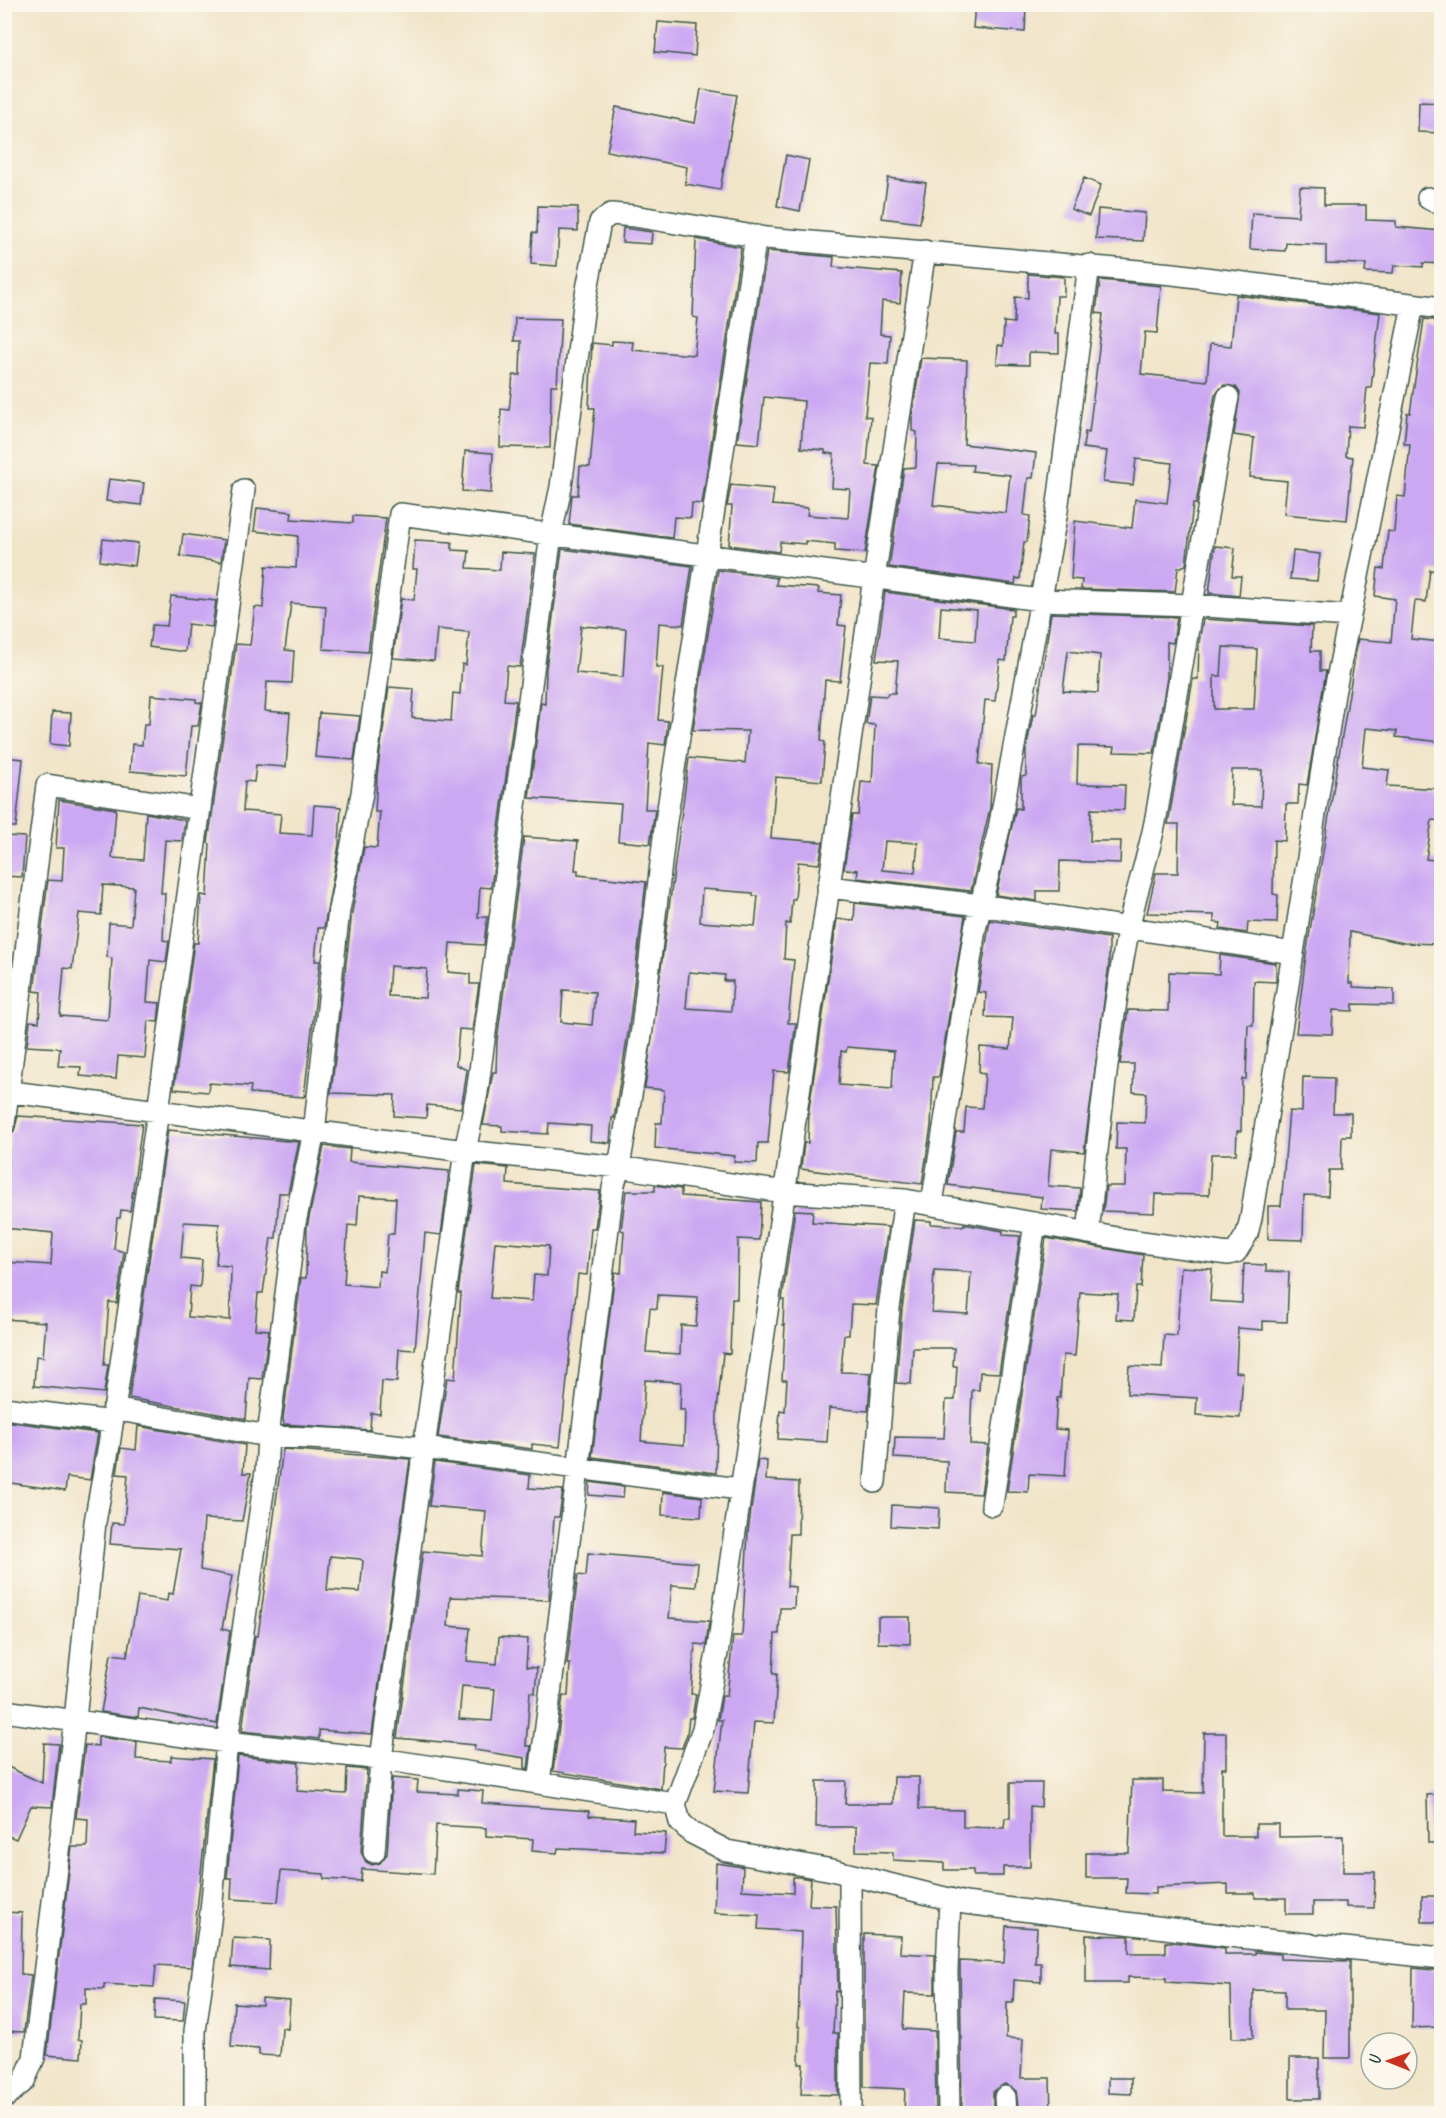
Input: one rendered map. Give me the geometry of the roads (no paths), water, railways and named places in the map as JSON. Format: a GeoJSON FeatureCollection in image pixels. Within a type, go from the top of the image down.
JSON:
{"type":"FeatureCollection","features":[{"type":"Feature","properties":{"kind":"street"},"geometry":{"type":"LineString","coordinates":[[374,1852],[381,1759],[423,1448],[465,1151],[477,1093],[551,534],[561,487],[584,305],[600,222],[611,214],[634,216],[756,236],[1173,273],[1442,308]]}},
{"type":"Feature","properties":{"kind":"street"},"geometry":{"type":"LineString","coordinates":[[538,1783],[613,1188],[619,1167],[642,1029],[665,828],[705,555],[756,236]]}},
{"type":"Feature","properties":{"kind":"street"},"geometry":{"type":"LineString","coordinates":[[925,252],[828,887],[739,1489],[718,1648],[703,1729],[675,1804],[680,1822],[692,1833],[727,1851],[850,1875],[950,1899],[1229,1936],[1442,1958]]}},
{"type":"Feature","properties":{"kind":"street"},"geometry":{"type":"LineString","coordinates":[[932,1204],[980,905],[999,829],[1069,434],[1089,265]]}},
{"type":"Feature","properties":{"kind":"street"},"geometry":{"type":"LineString","coordinates":[[7,1092],[465,1151],[619,1167],[784,1192],[905,1200],[1088,1233],[1228,1254],[1236,1252],[1242,1246],[1251,1218],[1334,694],[1413,305]]}},
{"type":"Feature","properties":{"kind":"street"},"geometry":{"type":"LineString","coordinates":[[1088,1233],[1104,1085],[1128,929],[1154,827],[1228,397]]}},
{"type":"Feature","properties":{"kind":"street"},"geometry":{"type":"LineString","coordinates":[[4,2098],[24,2081],[34,2058],[75,1720],[94,1522],[113,1416],[158,1112],[244,490]]}},
{"type":"Feature","properties":{"kind":"street"},"geometry":{"type":"LineString","coordinates":[[195,2114],[195,2031],[210,1922],[227,1742],[266,1471],[268,1436],[295,1223],[314,1132],[339,910],[362,793],[400,514],[1040,600],[1191,605],[1349,616]]}},
{"type":"Feature","properties":{"kind":"street"},"geometry":{"type":"LineString","coordinates":[[4,1124],[47,785],[200,809]]}},
{"type":"Feature","properties":{"kind":"street"},"geometry":{"type":"LineString","coordinates":[[828,887],[980,905],[1293,953]]}},
{"type":"Feature","properties":{"kind":"street"},"geometry":{"type":"LineString","coordinates":[[875,1482],[889,1308],[905,1200]]}},
{"type":"Feature","properties":{"kind":"street"},"geometry":{"type":"LineString","coordinates":[[992,1505],[1035,1223]]}},
{"type":"Feature","properties":{"kind":"street"},"geometry":{"type":"LineString","coordinates":[[4,1408],[113,1416],[268,1436],[348,1440],[423,1448],[739,1489]]}},
{"type":"Feature","properties":{"kind":"street"},"geometry":{"type":"LineString","coordinates":[[4,1711],[227,1742],[381,1759],[675,1804]]}},
{"type":"Feature","properties":{"kind":"street"},"geometry":{"type":"LineString","coordinates":[[850,1875],[851,2114]]}},
{"type":"Feature","properties":{"kind":"street"},"geometry":{"type":"LineString","coordinates":[[949,2114],[947,1970],[950,1899]]}}]}
